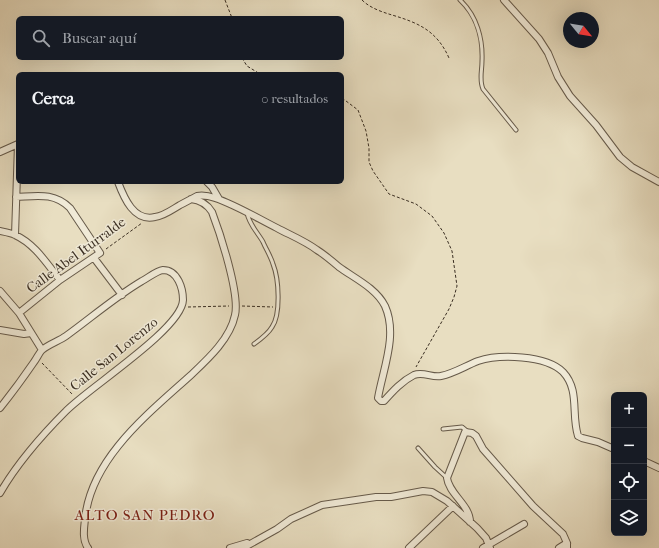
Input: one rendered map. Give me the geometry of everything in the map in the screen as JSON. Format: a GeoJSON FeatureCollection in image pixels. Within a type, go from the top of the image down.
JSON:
{"type":"FeatureCollection","features":[{"type":"Feature","properties":{"kind":"street"},"geometry":{"type":"LineString","coordinates":[[504,0],[538,39],[548,53],[558,77],[570,96],[596,125],[620,157],[632,167],[659,182]]}},
{"type":"Feature","properties":{"kind":"street"},"geometry":{"type":"LineString","coordinates":[[0,152],[16,145]]}},
{"type":"Feature","properties":{"kind":"street"},"geometry":{"type":"LineString","coordinates":[[15,235],[16,184]]}},
{"type":"Feature","properties":{"kind":"street"},"geometry":{"type":"LineString","coordinates":[[119,184],[125,200],[130,207],[142,216],[148,218],[157,217],[197,196],[202,195],[218,199],[247,212],[317,249],[339,267],[370,288],[384,305],[388,315],[389,343],[385,370],[378,398],[381,401],[402,383],[417,374],[439,376],[455,373],[478,362],[489,359],[525,358],[543,361],[562,372],[570,382],[574,392],[575,427],[578,436],[598,442],[611,448]]}},
{"type":"Feature","properties":{"kind":"street"},"geometry":{"type":"LineString","coordinates":[[209,184],[218,199]]}},
{"type":"Feature","properties":{"kind":"street"},"geometry":{"type":"LineString","coordinates":[[16,197],[48,196],[65,203],[70,208],[100,253]]}},
{"type":"Feature","properties":{"kind":"street"},"geometry":{"type":"LineString","coordinates":[[88,548],[84,540],[86,510],[89,497],[97,478],[108,460],[144,418],[207,359],[228,332],[235,316],[236,305],[231,275],[212,212],[204,203],[191,199]]}},
{"type":"Feature","properties":{"kind":"street"},"geometry":{"type":"LineString","coordinates":[[0,230],[15,235],[35,250],[60,280]]}},
{"type":"Feature","properties":{"kind":"street","name":"Calle Abel Iturralde"},"geometry":{"type":"LineString","coordinates":[[19,313],[60,280],[100,253]]}},
{"type":"Feature","properties":{"kind":"street"},"geometry":{"type":"LineString","coordinates":[[94,258],[122,295]]}},
{"type":"Feature","properties":{"kind":"street","name":"Calle San Lorenzo"},"geometry":{"type":"LineString","coordinates":[[0,408],[42,350],[64,337],[133,287],[156,273],[163,270],[170,272],[179,281],[183,301],[177,314],[164,330],[78,399],[32,447],[19,463],[0,493]]}},
{"type":"Feature","properties":{"kind":"street"},"geometry":{"type":"LineString","coordinates":[[0,291],[19,313],[42,350]]}},
{"type":"Feature","properties":{"kind":"street"},"geometry":{"type":"LineString","coordinates":[[0,330],[24,334],[31,333]]}},
{"type":"Feature","properties":{"kind":"street"},"geometry":{"type":"LineString","coordinates":[[470,522],[469,515],[449,485],[447,478],[465,432],[472,433],[476,436],[484,449],[533,506],[563,534],[567,546],[559,548]]}},
{"type":"Feature","properties":{"kind":"street"},"geometry":{"type":"LineString","coordinates":[[647,463],[659,468]]}},
{"type":"Feature","properties":{"kind":"street"},"geometry":{"type":"LineString","coordinates":[[242,548],[252,544],[291,519],[322,505],[376,497],[392,497],[423,490],[440,495],[486,538],[490,546]]}},
{"type":"Feature","properties":{"kind":"street"},"geometry":{"type":"LineString","coordinates":[[409,548],[453,506]]}},
{"type":"Feature","properties":{"kind":"street"},"geometry":{"type":"LineString","coordinates":[[483,548],[490,546],[524,524]]}},
{"type":"Feature","properties":{"kind":"street"},"geometry":{"type":"LineString","coordinates":[[230,548],[248,543],[252,544]]}},
{"type":"Feature","properties":{"kind":"lane"},"geometry":{"type":"LineString","coordinates":[[460,0],[473,16],[479,34],[482,59],[481,82],[483,89],[516,130]]}},
{"type":"Feature","properties":{"kind":"lane"},"geometry":{"type":"LineString","coordinates":[[247,212],[248,217],[273,264],[277,286],[277,314],[275,323],[269,332],[254,344]]}},
{"type":"Feature","properties":{"kind":"lane"},"geometry":{"type":"LineString","coordinates":[[443,429],[462,427],[468,432]]}},
{"type":"Feature","properties":{"kind":"lane"},"geometry":{"type":"LineString","coordinates":[[418,448],[447,478]]}},
{"type":"Feature","properties":{"kind":"path"},"geometry":{"type":"LineString","coordinates":[[225,0],[231,16]]}},
{"type":"Feature","properties":{"kind":"path"},"geometry":{"type":"LineString","coordinates":[[362,0],[385,13],[410,20],[430,32],[444,47],[449,58]]}},
{"type":"Feature","properties":{"kind":"path"},"geometry":{"type":"LineString","coordinates":[[243,60],[247,66],[257,72]]}},
{"type":"Feature","properties":{"kind":"path"},"geometry":{"type":"LineString","coordinates":[[344,100],[358,110],[366,131],[369,148],[369,162],[373,171],[389,194],[416,204],[432,216],[444,233],[452,252],[457,286],[454,297],[416,366],[417,374]]}},
{"type":"Feature","properties":{"kind":"path","name":"Calle Abel Iturralde"},"geometry":{"type":"LineString","coordinates":[[100,253],[148,218]]}},
{"type":"Feature","properties":{"kind":"path"},"geometry":{"type":"LineString","coordinates":[[37,358],[78,399]]}},
{"type":"Feature","properties":{"kind":"district","name":"ALTO SAN PEDRO"},"geometry":{"type":"Point","coordinates":[145,515]}}]}
